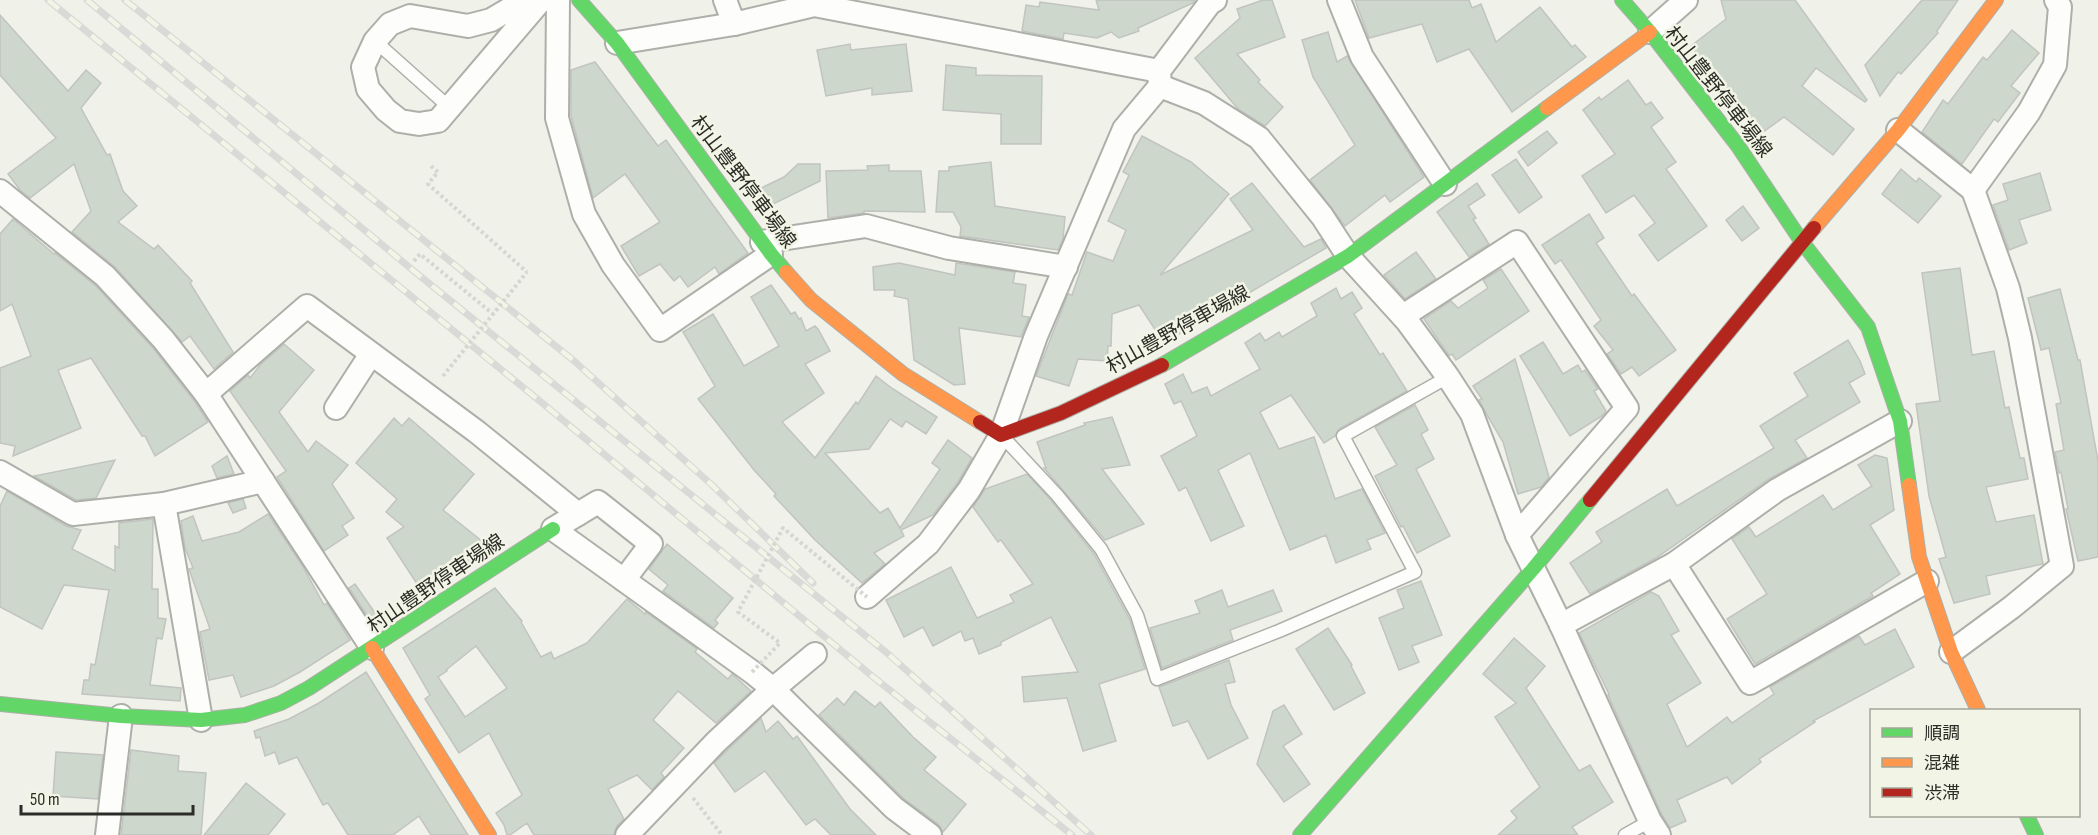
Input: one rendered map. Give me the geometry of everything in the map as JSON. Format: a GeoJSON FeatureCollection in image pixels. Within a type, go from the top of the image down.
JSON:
{"type":"FeatureCollection","features":[{"type":"Feature","properties":{"kind":"main road","name":"村山豊野停車場線"},"geometry":{"type":"LineString","coordinates":[[579,0],[617,43],[767,248],[811,300],[903,374],[1001,435],[1061,413],[1152,371],[1348,256],[1650,32],[1738,146],[1802,242],[1868,327],[1900,421],[1919,557],[1951,652],[1977,709]]}},
{"type":"Feature","properties":{"kind":"main road"},"geometry":{"type":"LineString","coordinates":[[1622,0],[1650,32]]}},
{"type":"Feature","properties":{"kind":"main road"},"geometry":{"type":"LineString","coordinates":[[1300,835],[1533,569],[1802,242],[1898,130],[1996,0]]}},
{"type":"Feature","properties":{"kind":"main road","name":"村山豊野停車場線"},"geometry":{"type":"LineString","coordinates":[[489,835],[372,648],[553,529]]}},
{"type":"Feature","properties":{"kind":"main road"},"geometry":{"type":"LineString","coordinates":[[0,704],[121,716],[201,720],[245,715],[281,702],[309,688],[372,648]]}},
{"type":"Feature","properties":{"kind":"main road"},"geometry":{"type":"LineString","coordinates":[[2027,817],[2036,835]]}},
{"type":"Feature","properties":{"kind":"street"},"geometry":{"type":"LineString","coordinates":[[517,0],[513,7],[491,20],[468,26],[410,16],[390,24],[375,41],[363,67],[368,89],[386,110],[400,121],[419,124],[438,121],[541,0]]}},
{"type":"Feature","properties":{"kind":"street"},"geometry":{"type":"LineString","coordinates":[[558,0],[556,118],[584,214],[613,265],[660,330],[767,248],[866,226],[949,248],[1066,267]]}},
{"type":"Feature","properties":{"kind":"street"},"geometry":{"type":"LineString","coordinates":[[726,0],[734,24]]}},
{"type":"Feature","properties":{"kind":"street"},"geometry":{"type":"LineString","coordinates":[[867,597],[928,544],[969,490],[1001,435],[1036,336],[1124,129],[1210,3],[1215,0]]}},
{"type":"Feature","properties":{"kind":"street"},"geometry":{"type":"LineString","coordinates":[[1339,0],[1362,57],[1446,184]]}},
{"type":"Feature","properties":{"kind":"street"},"geometry":{"type":"LineString","coordinates":[[1650,32],[1686,0]]}},
{"type":"Feature","properties":{"kind":"street"},"geometry":{"type":"LineString","coordinates":[[1973,190],[2029,112],[2055,65],[2060,7],[2056,0]]}},
{"type":"Feature","properties":{"kind":"street"},"geometry":{"type":"LineString","coordinates":[[617,43],[734,24],[814,5],[1159,79],[1204,103],[1258,138],[1322,216],[1348,256],[1402,316],[1448,377],[1472,414],[1517,535],[1562,625],[1654,828]]}},
{"type":"Feature","properties":{"kind":"street"},"geometry":{"type":"LineString","coordinates":[[1898,130],[1973,190],[2008,288],[2020,338],[2062,566],[2012,608],[1951,652]]}},
{"type":"Feature","properties":{"kind":"street"},"geometry":{"type":"LineString","coordinates":[[0,191],[105,276],[163,339],[206,394],[372,648]]}},
{"type":"Feature","properties":{"kind":"street"},"geometry":{"type":"LineString","coordinates":[[1402,316],[1517,242],[1627,408],[1517,535]]}},
{"type":"Feature","properties":{"kind":"street"},"geometry":{"type":"LineString","coordinates":[[206,394],[307,306],[477,432],[578,514]]}},
{"type":"Feature","properties":{"kind":"street"},"geometry":{"type":"LineString","coordinates":[[336,408],[372,354]]}},
{"type":"Feature","properties":{"kind":"street"},"geometry":{"type":"LineString","coordinates":[[1562,625],[1674,564],[1777,490],[1900,421]]}},
{"type":"Feature","properties":{"kind":"street"},"geometry":{"type":"LineString","coordinates":[[0,472],[73,514],[164,504],[263,481]]}},
{"type":"Feature","properties":{"kind":"street"},"geometry":{"type":"LineString","coordinates":[[624,580],[651,544],[598,502],[553,529],[773,689],[894,808],[930,835]]}},
{"type":"Feature","properties":{"kind":"street"},"geometry":{"type":"LineString","coordinates":[[164,504],[201,720]]}},
{"type":"Feature","properties":{"kind":"street"},"geometry":{"type":"LineString","coordinates":[[1674,564],[1750,683],[1927,581]]}},
{"type":"Feature","properties":{"kind":"street"},"geometry":{"type":"LineString","coordinates":[[627,835],[716,742],[815,654]]}},
{"type":"Feature","properties":{"kind":"street"},"geometry":{"type":"LineString","coordinates":[[107,835],[121,716]]}},
{"type":"Feature","properties":{"kind":"lane"},"geometry":{"type":"LineString","coordinates":[[375,41],[450,108]]}},
{"type":"Feature","properties":{"kind":"lane"},"geometry":{"type":"LineString","coordinates":[[1001,435],[1101,549],[1137,615],[1157,679],[1279,632],[1415,572],[1343,436],[1448,377]]}},
{"type":"Feature","properties":{"kind":"lane"},"geometry":{"type":"LineString","coordinates":[[1625,835],[1654,828]]}},
{"type":"Feature","properties":{"kind":"path"},"geometry":{"type":"LineString","coordinates":[[431,166],[438,172],[428,184],[528,272],[443,376]]}},
{"type":"Feature","properties":{"kind":"path"},"geometry":{"type":"LineString","coordinates":[[414,261],[420,254],[493,314]]}},
{"type":"Feature","properties":{"kind":"path"},"geometry":{"type":"LineString","coordinates":[[752,672],[780,643],[738,612],[783,528],[867,597]]}},
{"type":"Feature","properties":{"kind":"path"},"geometry":{"type":"LineString","coordinates":[[679,781],[722,835]]}},
{"type":"Feature","properties":{"kind":"building"},"geometry":{"type":"Polygon","coordinates":[[[1096,0],[1195,0],[1193,3],[1138,28],[1139,31],[1119,38],[1111,32],[1097,38],[1064,33],[1063,39],[1022,31],[1026,5],[1039,7],[1040,2],[1099,10],[1096,0]]]}},
{"type":"Feature","properties":{"kind":"building"},"geometry":{"type":"Polygon","coordinates":[[[1263,0],[1272,0],[1285,37],[1237,54],[1260,80],[1258,82],[1283,107],[1265,126],[1238,109],[1195,58],[1240,18],[1237,9],[1263,0]]]}},
{"type":"Feature","properties":{"kind":"building"},"geometry":{"type":"Polygon","coordinates":[[[1355,0],[1469,0],[1472,8],[1481,4],[1496,42],[1540,7],[1572,47],[1575,45],[1586,57],[1512,112],[1469,49],[1437,62],[1422,24],[1369,38],[1355,0]]]}},
{"type":"Feature","properties":{"kind":"building"},"geometry":{"type":"Polygon","coordinates":[[[1721,0],[1795,0],[1867,100],[1865,102],[1816,68],[1802,86],[1854,129],[1833,155],[1784,117],[1759,135],[1726,87],[1724,89],[1691,46],[1726,19],[1721,0]]]}},
{"type":"Feature","properties":{"kind":"building"},"geometry":{"type":"Polygon","coordinates":[[[1922,0],[1958,0],[1937,31],[1938,33],[1901,74],[1898,72],[1880,96],[1865,65],[1922,0]]]}},
{"type":"Feature","properties":{"kind":"building"},"geometry":{"type":"Polygon","coordinates":[[[0,15],[68,91],[86,70],[101,83],[81,108],[107,155],[110,154],[123,191],[137,206],[118,222],[154,249],[158,245],[192,281],[190,283],[233,352],[214,369],[190,336],[182,342],[115,267],[72,232],[91,211],[74,164],[30,198],[20,190],[8,174],[56,138],[0,75],[0,15]]]}},
{"type":"Feature","properties":{"kind":"building"},"geometry":{"type":"Polygon","coordinates":[[[2012,30],[2039,53],[2011,86],[2020,93],[1998,122],[1994,119],[1962,164],[1922,132],[1943,100],[1948,104],[1983,57],[1987,60],[2012,30]]]}},
{"type":"Feature","properties":{"kind":"building"},"geometry":{"type":"Polygon","coordinates":[[[1328,32],[1337,62],[1347,56],[1424,177],[1390,202],[1385,195],[1345,226],[1310,180],[1355,145],[1313,77],[1302,40],[1328,32]]]}},
{"type":"Feature","properties":{"kind":"building"},"geometry":{"type":"Polygon","coordinates":[[[850,44],[851,50],[906,44],[912,91],[872,95],[872,88],[826,96],[817,50],[850,44]]]}},
{"type":"Feature","properties":{"kind":"building"},"geometry":{"type":"Polygon","coordinates":[[[595,62],[658,146],[666,140],[748,253],[719,274],[715,267],[688,287],[680,276],[674,281],[660,264],[639,276],[621,246],[660,222],[625,174],[593,198],[571,116],[571,70],[595,62]]]}},
{"type":"Feature","properties":{"kind":"building"},"geometry":{"type":"Polygon","coordinates":[[[946,65],[976,68],[976,75],[1042,76],[1041,144],[1001,144],[1001,114],[943,110],[946,65]]]}},
{"type":"Feature","properties":{"kind":"building"},"geometry":{"type":"Polygon","coordinates":[[[1628,80],[1646,105],[1651,102],[1663,118],[1651,127],[1676,162],[1666,169],[1707,226],[1658,261],[1639,235],[1655,223],[1634,195],[1606,213],[1582,176],[1615,154],[1583,110],[1599,97],[1601,100],[1628,80]]]}},
{"type":"Feature","properties":{"kind":"building"},"geometry":{"type":"Polygon","coordinates":[[[1547,131],[1557,143],[1528,166],[1518,152],[1547,131]]]}},
{"type":"Feature","properties":{"kind":"building"},"geometry":{"type":"Polygon","coordinates":[[[1142,136],[1191,162],[1229,194],[1160,275],[1253,230],[1230,199],[1252,183],[1304,247],[1321,239],[1326,248],[1164,343],[1139,305],[1112,314],[1111,346],[1108,346],[1107,361],[1078,359],[1069,386],[1036,376],[1068,294],[1072,295],[1087,252],[1113,261],[1126,230],[1108,221],[1129,175],[1123,172],[1142,136]]]}},
{"type":"Feature","properties":{"kind":"building"},"geometry":{"type":"Polygon","coordinates":[[[1516,159],[1542,197],[1519,213],[1492,175],[1516,159]]]}},
{"type":"Feature","properties":{"kind":"building"},"geometry":{"type":"Polygon","coordinates":[[[991,162],[995,206],[1065,217],[1063,239],[1058,250],[960,236],[961,227],[953,212],[936,212],[939,171],[949,171],[949,167],[991,162]]]}},
{"type":"Feature","properties":{"kind":"building"},"geometry":{"type":"Polygon","coordinates":[[[798,164],[820,164],[820,181],[761,210],[749,194],[784,177],[798,164]]]}},
{"type":"Feature","properties":{"kind":"building"},"geometry":{"type":"Polygon","coordinates":[[[889,165],[889,171],[921,171],[925,212],[864,211],[864,213],[828,218],[826,171],[868,170],[867,166],[889,165]]]}},
{"type":"Feature","properties":{"kind":"building"},"geometry":{"type":"Polygon","coordinates":[[[1901,169],[1916,182],[1919,178],[1941,196],[1918,223],[1882,194],[1901,169]]]}},
{"type":"Feature","properties":{"kind":"building"},"geometry":{"type":"Polygon","coordinates":[[[2040,173],[2051,210],[2019,220],[2027,243],[2009,250],[1993,205],[2008,200],[2003,184],[2040,173]]]}},
{"type":"Feature","properties":{"kind":"building"},"geometry":{"type":"Polygon","coordinates":[[[1477,183],[1485,195],[1468,206],[1476,218],[1473,219],[1489,244],[1469,257],[1437,212],[1477,183]]]}},
{"type":"Feature","properties":{"kind":"building"},"geometry":{"type":"Polygon","coordinates":[[[1743,206],[1759,228],[1742,241],[1726,220],[1743,206]]]}},
{"type":"Feature","properties":{"kind":"building"},"geometry":{"type":"Polygon","coordinates":[[[1589,214],[1604,238],[1596,243],[1632,296],[1634,294],[1676,350],[1639,376],[1632,367],[1621,374],[1607,354],[1613,350],[1594,326],[1601,320],[1561,260],[1555,264],[1542,245],[1589,214]]]}},
{"type":"Feature","properties":{"kind":"building"},"geometry":{"type":"Polygon","coordinates":[[[13,219],[96,286],[153,348],[208,422],[155,456],[145,436],[142,436],[91,358],[58,370],[81,428],[13,456],[15,446],[0,443],[0,368],[31,356],[12,304],[0,311],[0,234],[13,219]]]}},
{"type":"Feature","properties":{"kind":"building"},"geometry":{"type":"Polygon","coordinates":[[[1416,252],[1436,279],[1405,299],[1384,275],[1416,252]]]}},
{"type":"Feature","properties":{"kind":"building"},"geometry":{"type":"Polygon","coordinates":[[[899,263],[955,275],[956,263],[1015,272],[1013,283],[1026,285],[1022,316],[1029,317],[1021,337],[959,328],[965,384],[954,385],[914,360],[908,299],[894,296],[895,290],[874,290],[873,267],[899,263]]]}},
{"type":"Feature","properties":{"kind":"building"},"geometry":{"type":"Polygon","coordinates":[[[1960,268],[1972,355],[1994,351],[2005,408],[2009,407],[2020,458],[2024,458],[2028,479],[1986,487],[1996,522],[2034,515],[2043,564],[1986,576],[1990,594],[1954,603],[1939,559],[1946,557],[1929,496],[1916,404],[1940,401],[1922,273],[1960,268]]]}},
{"type":"Feature","properties":{"kind":"building"},"geometry":{"type":"Polygon","coordinates":[[[1501,269],[1529,311],[1456,360],[1452,354],[1449,356],[1424,319],[1451,301],[1458,308],[1488,288],[1483,280],[1501,269]]]}},
{"type":"Feature","properties":{"kind":"building"},"geometry":{"type":"Polygon","coordinates":[[[771,285],[791,314],[795,312],[799,319],[801,318],[806,331],[815,326],[818,329],[830,351],[805,364],[824,393],[782,422],[815,458],[856,402],[858,404],[876,376],[937,417],[926,434],[906,421],[902,427],[890,419],[869,449],[825,453],[880,513],[888,508],[900,528],[940,469],[932,463],[948,440],[972,458],[958,482],[933,515],[901,530],[904,536],[874,553],[885,564],[862,583],[815,540],[774,496],[776,494],[698,399],[715,386],[683,332],[713,314],[744,366],[779,346],[751,297],[771,285]]]}},
{"type":"Feature","properties":{"kind":"building"},"geometry":{"type":"Polygon","coordinates":[[[1336,288],[1341,299],[1352,292],[1362,308],[1354,314],[1380,355],[1383,353],[1407,391],[1339,429],[1335,436],[1324,443],[1291,395],[1260,412],[1279,449],[1314,437],[1335,499],[1362,489],[1385,533],[1367,540],[1371,549],[1336,563],[1326,535],[1290,550],[1250,453],[1218,470],[1244,526],[1211,541],[1186,487],[1179,491],[1161,456],[1197,436],[1181,401],[1174,404],[1165,384],[1183,374],[1192,393],[1207,387],[1211,396],[1260,369],[1245,343],[1260,333],[1265,341],[1279,332],[1282,337],[1317,316],[1311,303],[1336,288]]]}},
{"type":"Feature","properties":{"kind":"building"},"geometry":{"type":"Polygon","coordinates":[[[2060,289],[2078,360],[2080,360],[2098,461],[2098,557],[2078,561],[2055,452],[2064,450],[2056,404],[2061,403],[2049,348],[2041,350],[2028,298],[2060,289]]]}},
{"type":"Feature","properties":{"kind":"building"},"geometry":{"type":"Polygon","coordinates":[[[1848,340],[1865,374],[1849,383],[1860,402],[1795,440],[1807,458],[1769,479],[1656,558],[1590,594],[1570,563],[1602,542],[1596,532],[1667,489],[1677,506],[1774,448],[1760,426],[1808,396],[1794,373],[1848,340]]]}},
{"type":"Feature","properties":{"kind":"building"},"geometry":{"type":"Polygon","coordinates":[[[1543,342],[1563,374],[1578,365],[1582,372],[1585,370],[1598,389],[1594,391],[1606,411],[1602,416],[1570,436],[1520,356],[1543,342]]]}},
{"type":"Feature","properties":{"kind":"building"},"geometry":{"type":"Polygon","coordinates":[[[284,344],[314,370],[279,412],[308,452],[316,441],[348,465],[332,484],[354,518],[342,526],[348,535],[324,551],[277,477],[286,471],[230,391],[248,375],[250,378],[261,364],[284,344]]]}},
{"type":"Feature","properties":{"kind":"building"},"geometry":{"type":"Polygon","coordinates":[[[1515,359],[1549,477],[1541,487],[1518,494],[1503,442],[1473,386],[1515,359]]]}},
{"type":"Feature","properties":{"kind":"building"},"geometry":{"type":"Polygon","coordinates":[[[1415,405],[1428,430],[1421,434],[1434,459],[1416,469],[1450,536],[1417,553],[1375,476],[1397,465],[1375,427],[1415,405]]]}},
{"type":"Feature","properties":{"kind":"building"},"geometry":{"type":"Polygon","coordinates":[[[1112,417],[1130,465],[1102,469],[1144,524],[1105,540],[1044,468],[1046,468],[1037,442],[1085,425],[1084,423],[1112,417]]]}},
{"type":"Feature","properties":{"kind":"building"},"geometry":{"type":"Polygon","coordinates":[[[394,418],[402,426],[409,418],[474,474],[443,510],[488,546],[482,554],[423,593],[387,538],[404,527],[386,512],[397,499],[356,463],[394,418]]]}},
{"type":"Feature","properties":{"kind":"building"},"geometry":{"type":"Polygon","coordinates":[[[1875,455],[1887,458],[1894,510],[1870,525],[1900,574],[1871,593],[1873,596],[1755,664],[1727,619],[1767,594],[1732,539],[1749,527],[1756,537],[1823,495],[1833,510],[1872,486],[1858,465],[1875,455]]]}},
{"type":"Feature","properties":{"kind":"building"},"geometry":{"type":"Polygon","coordinates":[[[227,456],[234,474],[217,478],[212,466],[227,456]]]}},
{"type":"Feature","properties":{"kind":"building"},"geometry":{"type":"Polygon","coordinates":[[[115,460],[96,498],[76,500],[34,476],[115,460]]]}},
{"type":"Feature","properties":{"kind":"building"},"geometry":{"type":"Polygon","coordinates":[[[1027,474],[1094,554],[1130,620],[1145,669],[1099,684],[1116,741],[1083,751],[1067,698],[1024,702],[1022,677],[1078,672],[1051,617],[1001,642],[1001,645],[979,654],[973,638],[965,641],[961,631],[933,646],[923,627],[904,637],[886,600],[951,567],[977,618],[1014,602],[1010,595],[1033,584],[1001,540],[998,542],[973,507],[985,489],[1027,474]]]}},
{"type":"Feature","properties":{"kind":"building"},"geometry":{"type":"Polygon","coordinates":[[[7,491],[66,526],[81,530],[72,549],[115,571],[115,546],[119,548],[119,523],[153,519],[152,589],[158,589],[158,618],[166,619],[162,639],[157,638],[150,685],[181,688],[180,701],[82,694],[84,680],[89,680],[91,664],[95,665],[109,590],[64,585],[42,629],[0,607],[0,506],[7,491]]]}},
{"type":"Feature","properties":{"kind":"building"},"geometry":{"type":"Polygon","coordinates":[[[243,499],[246,508],[233,513],[228,503],[243,499]]]}},
{"type":"Feature","properties":{"kind":"building"},"geometry":{"type":"Polygon","coordinates":[[[268,514],[302,565],[324,605],[327,603],[350,640],[274,686],[241,697],[233,675],[209,680],[200,632],[210,629],[189,569],[193,568],[185,548],[181,521],[193,516],[202,541],[239,532],[268,514]]]}},
{"type":"Feature","properties":{"kind":"building"},"geometry":{"type":"Polygon","coordinates":[[[667,544],[733,598],[715,620],[718,623],[714,628],[663,591],[668,585],[649,569],[667,544]]]}},
{"type":"Feature","properties":{"kind":"building"},"geometry":{"type":"Polygon","coordinates":[[[1421,581],[1442,635],[1412,646],[1419,662],[1399,670],[1379,618],[1404,608],[1397,590],[1421,581]]]}},
{"type":"Feature","properties":{"kind":"building"},"geometry":{"type":"Polygon","coordinates":[[[355,584],[380,620],[373,625],[349,588],[355,584]]]}},
{"type":"Feature","properties":{"kind":"building"},"geometry":{"type":"Polygon","coordinates":[[[495,588],[522,621],[541,657],[551,652],[554,659],[587,643],[627,599],[697,649],[695,652],[728,679],[732,674],[751,691],[716,723],[678,691],[653,720],[684,748],[661,773],[664,777],[652,790],[637,775],[608,789],[624,819],[617,826],[614,835],[534,835],[527,823],[507,835],[496,813],[522,795],[489,733],[459,753],[425,699],[430,695],[403,648],[495,588]],[[476,646],[438,677],[465,717],[507,688],[476,646]]]}},
{"type":"Feature","properties":{"kind":"building"},"geometry":{"type":"Polygon","coordinates":[[[1222,590],[1228,607],[1273,590],[1282,611],[1230,630],[1233,640],[1162,668],[1150,628],[1200,613],[1195,601],[1222,590]]]}},
{"type":"Feature","properties":{"kind":"building"},"geometry":{"type":"Polygon","coordinates":[[[1651,592],[1659,596],[1679,631],[1671,635],[1701,683],[1667,704],[1687,747],[1727,717],[1732,723],[1774,694],[1770,687],[1859,636],[1865,645],[1895,629],[1914,667],[1813,721],[1815,722],[1759,759],[1761,762],[1732,784],[1727,777],[1677,800],[1686,821],[1670,828],[1579,633],[1651,592]]]}},
{"type":"Feature","properties":{"kind":"building"},"geometry":{"type":"Polygon","coordinates":[[[1328,628],[1352,665],[1365,693],[1334,710],[1296,649],[1328,628]]]}},
{"type":"Feature","properties":{"kind":"building"},"geometry":{"type":"Polygon","coordinates":[[[1514,638],[1545,666],[1526,688],[1579,771],[1590,765],[1613,802],[1572,827],[1578,835],[1498,835],[1517,818],[1511,811],[1540,787],[1495,717],[1516,703],[1483,674],[1514,638]]]}},
{"type":"Feature","properties":{"kind":"building"},"geometry":{"type":"Polygon","coordinates":[[[1229,660],[1235,682],[1225,684],[1231,705],[1248,738],[1208,759],[1188,721],[1173,726],[1159,687],[1229,660]]]}},
{"type":"Feature","properties":{"kind":"building"},"geometry":{"type":"Polygon","coordinates":[[[366,672],[468,835],[431,835],[419,816],[393,835],[348,835],[328,803],[323,805],[297,757],[279,764],[275,752],[265,756],[260,737],[256,738],[254,731],[289,719],[319,703],[366,672]]]}},
{"type":"Feature","properties":{"kind":"building"},"geometry":{"type":"Polygon","coordinates":[[[855,691],[875,707],[880,702],[913,737],[936,757],[924,770],[966,804],[943,832],[938,824],[903,798],[819,715],[837,698],[844,705],[855,691]]]}},
{"type":"Feature","properties":{"kind":"building"},"geometry":{"type":"Polygon","coordinates":[[[1284,705],[1302,734],[1283,746],[1310,784],[1284,802],[1257,764],[1273,711],[1284,705]]]}},
{"type":"Feature","properties":{"kind":"building"},"geometry":{"type":"Polygon","coordinates":[[[761,718],[766,732],[778,721],[793,739],[797,736],[850,809],[876,835],[831,835],[815,819],[806,825],[765,771],[735,792],[714,763],[761,718]]]}},
{"type":"Feature","properties":{"kind":"building"},"geometry":{"type":"Polygon","coordinates":[[[131,750],[179,756],[178,771],[206,773],[201,835],[121,835],[131,750]]]}},
{"type":"Feature","properties":{"kind":"building"},"geometry":{"type":"Polygon","coordinates":[[[56,752],[103,755],[98,799],[53,796],[56,752]]]}},
{"type":"Feature","properties":{"kind":"building"},"geometry":{"type":"Polygon","coordinates":[[[246,783],[285,814],[268,835],[204,835],[246,783]]]}},
{"type":"Feature","properties":{"kind":"railway"},"geometry":{"type":"LineString","coordinates":[[48,0],[541,402],[872,676],[1072,835]]}},
{"type":"Feature","properties":{"kind":"railway"},"geometry":{"type":"LineString","coordinates":[[87,0],[415,272],[887,653],[1091,835]]}},
{"type":"Feature","properties":{"kind":"railway"},"geometry":{"type":"LineString","coordinates":[[125,0],[573,360],[712,485],[813,583]]}},
{"type":"Feature","properties":{"kind":"traffic: fast"},"geometry":{"type":"LineString","coordinates":[[579,0],[617,43],[786,272]]}},
{"type":"Feature","properties":{"kind":"traffic: fast"},"geometry":{"type":"LineString","coordinates":[[1622,0],[1650,32],[1738,146],[1802,242],[1868,327],[1900,421],[1909,485]]}},
{"type":"Feature","properties":{"kind":"traffic: fast"},"geometry":{"type":"LineString","coordinates":[[1162,365],[1348,256],[1547,108]]}},
{"type":"Feature","properties":{"kind":"traffic: fast"},"geometry":{"type":"LineString","coordinates":[[1300,835],[1533,569],[1590,500]]}},
{"type":"Feature","properties":{"kind":"traffic: fast"},"geometry":{"type":"LineString","coordinates":[[0,704],[121,716],[201,720],[245,715],[281,703],[309,688],[553,529]]}},
{"type":"Feature","properties":{"kind":"traffic: fast"},"geometry":{"type":"LineString","coordinates":[[2027,817],[2036,835]]}},
{"type":"Feature","properties":{"kind":"traffic: slow"},"geometry":{"type":"LineString","coordinates":[[1814,228],[1898,130],[1996,0]]}},
{"type":"Feature","properties":{"kind":"traffic: slow"},"geometry":{"type":"LineString","coordinates":[[1547,108],[1650,32]]}},
{"type":"Feature","properties":{"kind":"traffic: slow"},"geometry":{"type":"LineString","coordinates":[[786,272],[811,300],[903,374],[980,422]]}},
{"type":"Feature","properties":{"kind":"traffic: slow"},"geometry":{"type":"LineString","coordinates":[[1909,485],[1919,557],[1951,652],[1978,709]]}},
{"type":"Feature","properties":{"kind":"traffic: slow"},"geometry":{"type":"LineString","coordinates":[[372,648],[489,835]]}},
{"type":"Feature","properties":{"kind":"traffic: jam"},"geometry":{"type":"LineString","coordinates":[[1590,500],[1814,228]]}},
{"type":"Feature","properties":{"kind":"traffic: jam"},"geometry":{"type":"LineString","coordinates":[[980,422],[1001,435],[1061,413],[1162,365]]}}]}
